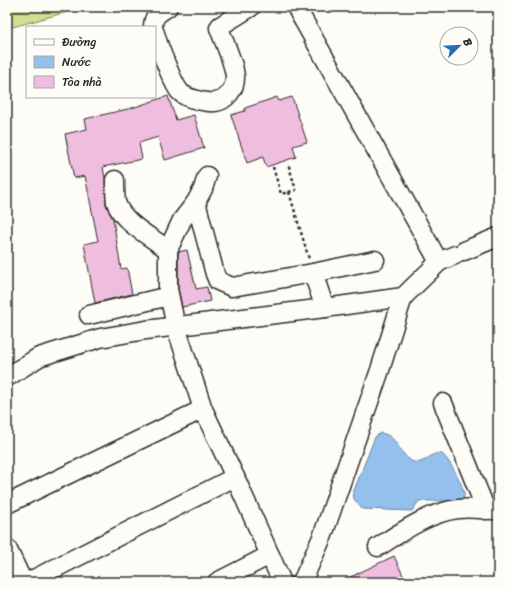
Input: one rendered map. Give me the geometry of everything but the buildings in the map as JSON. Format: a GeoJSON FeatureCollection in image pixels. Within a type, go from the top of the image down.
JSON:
{"type":"FeatureCollection","features":[{"type":"Feature","properties":{"kind":"street"},"geometry":{"type":"LineString","coordinates":[[153,26],[153,20],[158,14],[168,7]]}},
{"type":"Feature","properties":{"kind":"street"},"geometry":{"type":"LineString","coordinates":[[156,36],[179,91],[186,97],[215,102],[230,94],[235,84],[235,77],[219,28],[251,7]]}},
{"type":"Feature","properties":{"kind":"street"},"geometry":{"type":"LineString","coordinates":[[296,7],[453,256]]}},
{"type":"Feature","properties":{"kind":"street"},"geometry":{"type":"LineString","coordinates":[[207,176],[203,189],[196,202],[182,220],[168,250],[168,289],[176,327],[203,409],[282,582]]}},
{"type":"Feature","properties":{"kind":"street"},"geometry":{"type":"LineString","coordinates":[[115,180],[116,202],[124,216],[140,230],[168,250]]}},
{"type":"Feature","properties":{"kind":"street"},"geometry":{"type":"LineString","coordinates":[[196,202],[214,274],[218,281],[232,286],[313,273],[375,260]]}},
{"type":"Feature","properties":{"kind":"street"},"geometry":{"type":"LineString","coordinates":[[7,377],[39,357],[100,338],[403,297],[453,256],[498,237]]}},
{"type":"Feature","properties":{"kind":"street"},"geometry":{"type":"LineString","coordinates":[[313,273],[325,308]]}},
{"type":"Feature","properties":{"kind":"street"},"geometry":{"type":"LineString","coordinates":[[89,315],[170,296]]}},
{"type":"Feature","properties":{"kind":"street"},"geometry":{"type":"LineString","coordinates":[[302,582],[323,535],[380,370],[403,297]]}},
{"type":"Feature","properties":{"kind":"street"},"geometry":{"type":"LineString","coordinates":[[378,546],[403,530],[432,516],[458,509],[492,510],[443,403]]}},
{"type":"Feature","properties":{"kind":"street"},"geometry":{"type":"LineString","coordinates":[[7,504],[203,409]]}},
{"type":"Feature","properties":{"kind":"street"},"geometry":{"type":"LineString","coordinates":[[28,582],[235,477]]}},
{"type":"Feature","properties":{"kind":"street"},"geometry":{"type":"LineString","coordinates":[[7,548],[23,582]]}},
{"type":"Feature","properties":{"kind":"street"},"geometry":{"type":"LineString","coordinates":[[217,582],[270,555]]}},
{"type":"Feature","properties":{"kind":"path"},"geometry":{"type":"LineString","coordinates":[[273,168],[281,194],[296,190],[288,163]]}},
{"type":"Feature","properties":{"kind":"path"},"geometry":{"type":"LineString","coordinates":[[290,192],[313,273]]}},
{"type":"Feature","properties":{"kind":"green space"},"geometry":{"type":"Polygon","coordinates":[[[7,7],[85,7],[7,28],[7,7]]]}},
{"type":"Feature","properties":{"kind":"water"},"geometry":{"type":"Polygon","coordinates":[[[381,433],[391,437],[406,457],[415,462],[423,461],[438,453],[445,456],[463,488],[464,497],[457,501],[419,501],[412,511],[362,509],[354,499],[353,493],[375,437],[381,433]]]}}]}
